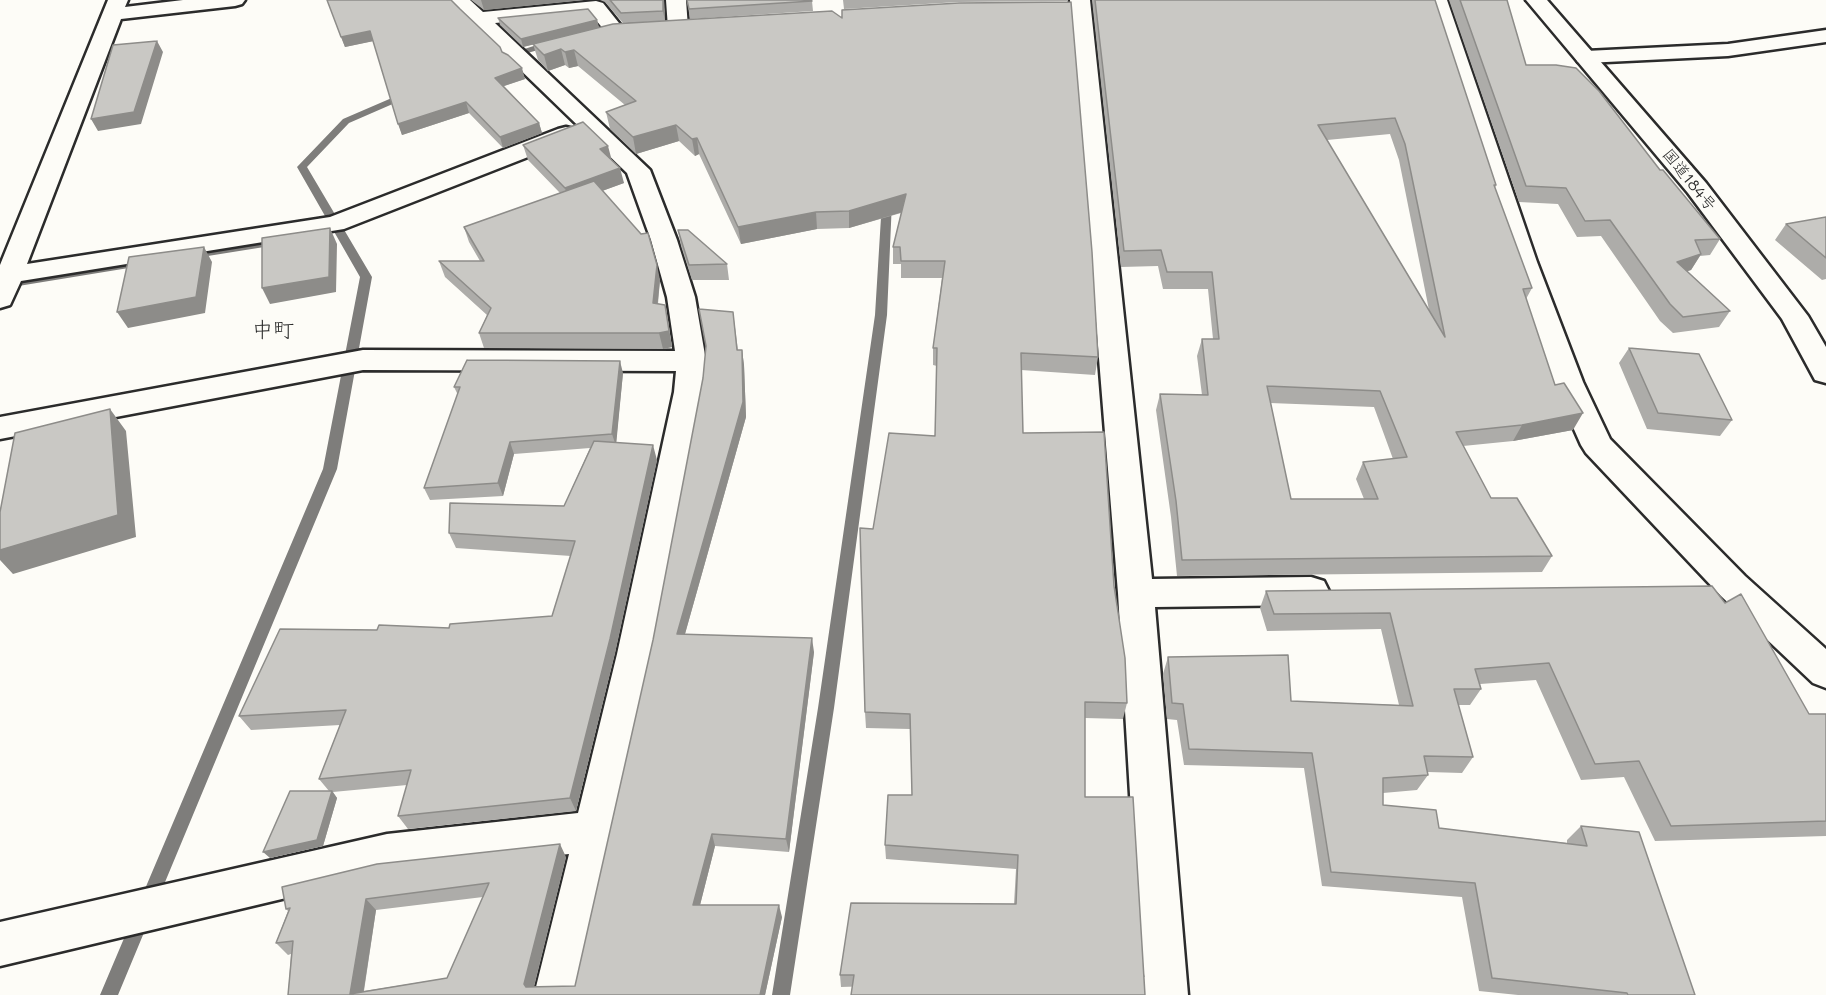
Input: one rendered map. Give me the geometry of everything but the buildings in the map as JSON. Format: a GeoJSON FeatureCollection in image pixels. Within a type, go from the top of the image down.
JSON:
{"type":"FeatureCollection","features":[{"type":"Feature","properties":{"kind":"main road"},"geometry":{"type":"LineString","coordinates":[[4,287],[116,7],[235,0]]}},
{"type":"Feature","properties":{"kind":"main road"},"geometry":{"type":"LineString","coordinates":[[458,0],[515,57],[638,170],[664,240],[678,288],[691,361],[689,392],[636,654],[557,995]]}},
{"type":"Feature","properties":{"kind":"main road"},"geometry":{"type":"LineString","coordinates":[[676,0],[678,28]]}},
{"type":"Feature","properties":{"kind":"main road"},"geometry":{"type":"LineString","coordinates":[[1437,0],[1524,262],[1568,382],[1597,445],[1733,586],[1826,672]]}},
{"type":"Feature","properties":{"kind":"main road","name":"国道184号"},"geometry":{"type":"LineString","coordinates":[[1536,0],[1697,188],[1794,316],[1826,373]]}},
{"type":"Feature","properties":{"kind":"main road"},"geometry":{"type":"LineString","coordinates":[[1073,6],[1136,593],[1166,995]]}},
{"type":"Feature","properties":{"kind":"main road"},"geometry":{"type":"LineString","coordinates":[[477,19],[596,7],[637,31]]}},
{"type":"Feature","properties":{"kind":"main road"},"geometry":{"type":"LineString","coordinates":[[594,38],[637,31],[701,26]]}},
{"type":"Feature","properties":{"kind":"main road"},"geometry":{"type":"LineString","coordinates":[[1586,57],[1728,50],[1825,37]]}},
{"type":"Feature","properties":{"kind":"main road"},"geometry":{"type":"LineString","coordinates":[[515,57],[537,51]]}},
{"type":"Feature","properties":{"kind":"main road"},"geometry":{"type":"LineString","coordinates":[[4,287],[335,224],[590,124]]}},
{"type":"Feature","properties":{"kind":"main road"},"geometry":{"type":"LineString","coordinates":[[0,428],[363,360],[691,361]]}},
{"type":"Feature","properties":{"kind":"main road"},"geometry":{"type":"LineString","coordinates":[[1685,586],[1733,586]]}},
{"type":"Feature","properties":{"kind":"main road"},"geometry":{"type":"LineString","coordinates":[[1136,593],[1339,591]]}},
{"type":"Feature","properties":{"kind":"main road"},"geometry":{"type":"LineString","coordinates":[[0,944],[387,854],[595,831]]}},
{"type":"Feature","properties":{"kind":"waterway"},"geometry":{"type":"LineString","coordinates":[[614,27],[719,0]]}},
{"type":"Feature","properties":{"kind":"waterway"},"geometry":{"type":"LineString","coordinates":[[507,56],[552,43]]}},
{"type":"Feature","properties":{"kind":"waterway"},"geometry":{"type":"LineString","coordinates":[[109,995],[330,469],[366,277],[302,167],[346,121],[408,94]]}},
{"type":"Feature","properties":{"kind":"waterway"},"geometry":{"type":"LineString","coordinates":[[781,995],[826,708],[881,315],[887,201]]}},
{"type":"Feature","properties":{"kind":"waterway"},"geometry":{"type":"LineString","coordinates":[[189,256],[279,242]]}},
{"type":"Feature","properties":{"kind":"waterway"},"geometry":{"type":"LineString","coordinates":[[0,286],[143,263]]}},
{"type":"Feature","properties":{"kind":"district","name":"中町"},"geometry":{"type":"Point","coordinates":[273,331]}}]}
